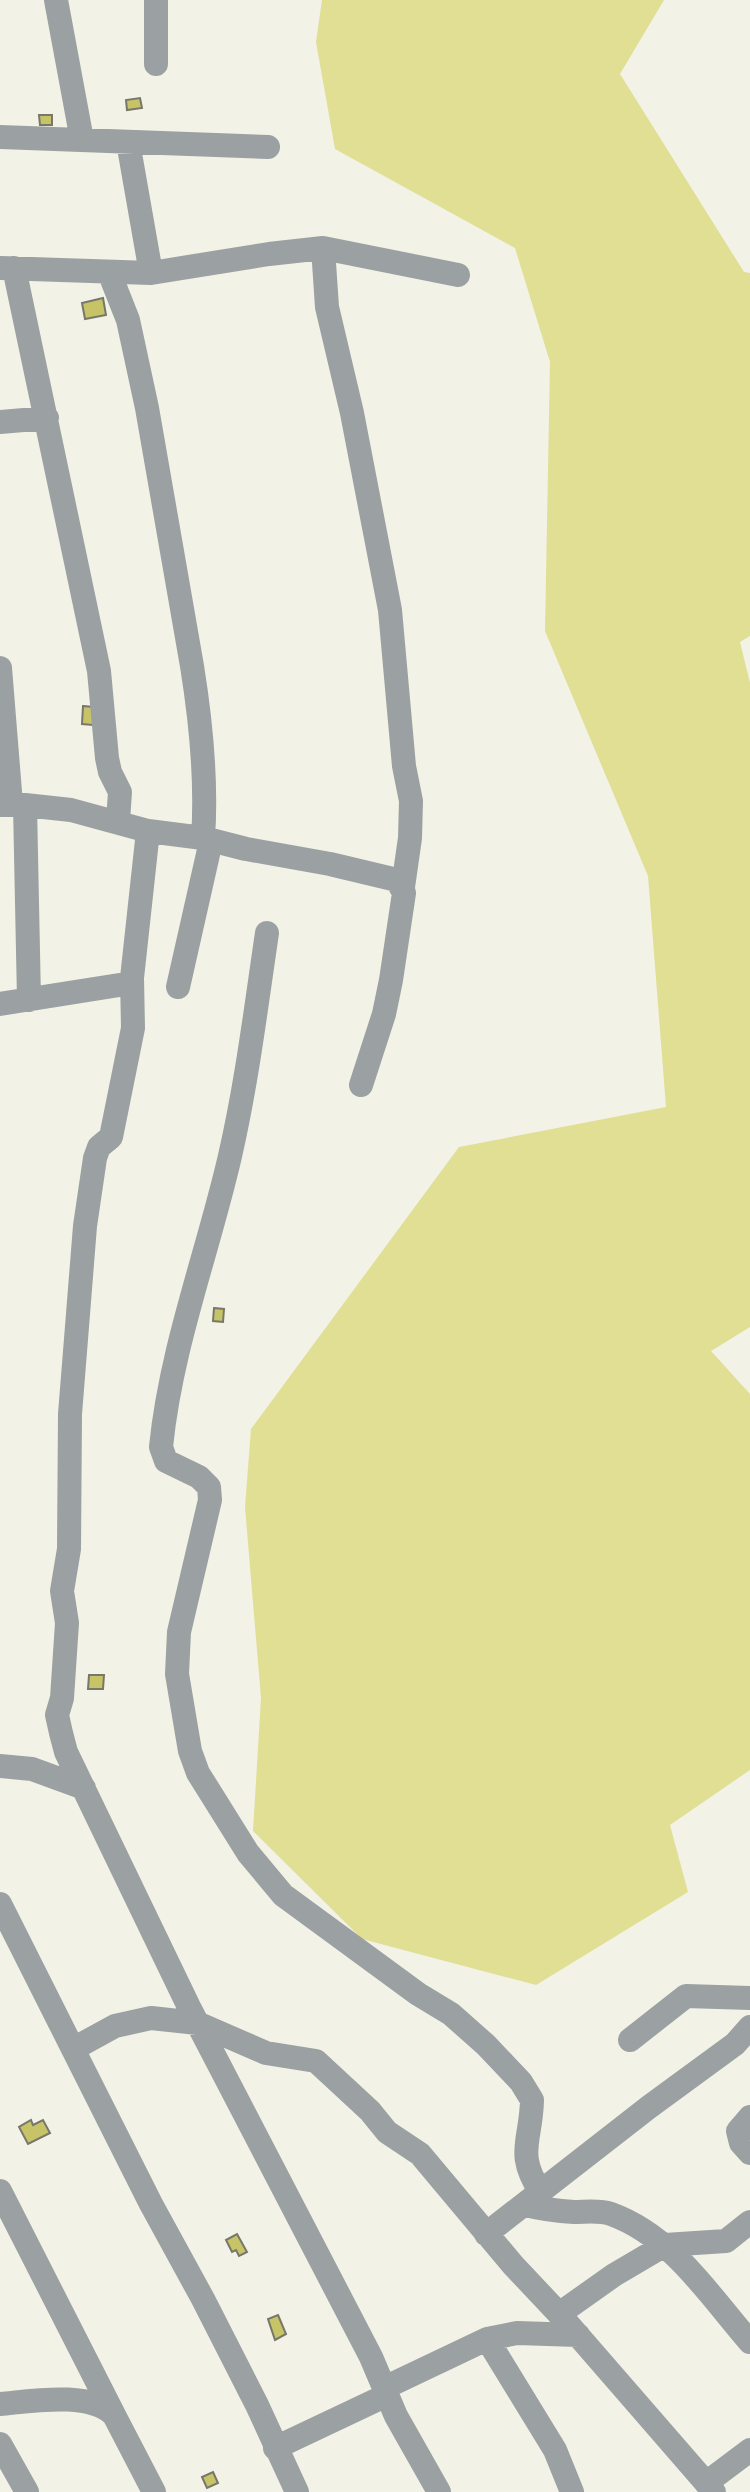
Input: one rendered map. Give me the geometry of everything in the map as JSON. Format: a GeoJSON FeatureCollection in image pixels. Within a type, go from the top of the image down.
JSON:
{"type":"FeatureCollection","features":[{"type":"Feature","properties":{"kind":"street"},"geometry":{"type":"LineString","coordinates":[[56,0],[82,140]]}},
{"type":"Feature","properties":{"kind":"street"},"geometry":{"type":"LineString","coordinates":[[156,0],[156,64]]}},
{"type":"Feature","properties":{"kind":"street"},"geometry":{"type":"LineString","coordinates":[[0,137],[268,147]]}},
{"type":"Feature","properties":{"kind":"street"},"geometry":{"type":"LineString","coordinates":[[128,142],[151,273]]}},
{"type":"Feature","properties":{"kind":"street"},"geometry":{"type":"LineString","coordinates":[[323,248],[327,307],[352,413],[390,610],[404,766],[411,801],[410,838],[384,1014],[361,1085]]}},
{"type":"Feature","properties":{"kind":"street"},"geometry":{"type":"LineString","coordinates":[[118,821],[120,792],[107,758],[99,671],[47,418],[7,268],[151,273],[323,248],[458,275]]}},
{"type":"Feature","properties":{"kind":"street"},"geometry":{"type":"LineString","coordinates":[[109,272],[128,320],[147,408],[198,703],[207,839],[178,987]]}},
{"type":"Feature","properties":{"kind":"street"},"geometry":{"type":"LineString","coordinates":[[0,422],[47,418]]}},
{"type":"Feature","properties":{"kind":"street"},"geometry":{"type":"LineString","coordinates":[[0,668],[29,1000]]}},
{"type":"Feature","properties":{"kind":"street"},"geometry":{"type":"LineString","coordinates":[[12,805],[71,810],[148,831],[207,839],[394,878],[403,887]]}},
{"type":"Feature","properties":{"kind":"street"},"geometry":{"type":"LineString","coordinates":[[148,831],[132,983],[133,1028],[116,1100],[111,1137],[99,1147],[95,1158],[87,1211],[70,1414],[69,1549],[62,1591],[67,1623],[62,1698],[57,1715],[66,1752],[197,2023],[439,2492]]}},
{"type":"Feature","properties":{"kind":"street"},"geometry":{"type":"LineString","coordinates":[[267,933],[233,1139],[211,1231],[185,1318],[161,1447],[166,1461],[199,1477],[209,1487],[210,1500],[179,1632],[177,1674],[190,1751],[198,1773],[248,1853],[283,1895],[418,1994],[451,2014],[521,2082],[532,2100],[525,2145],[534,2199],[545,2210],[610,2214],[665,2245],[750,2342]]}},
{"type":"Feature","properties":{"kind":"street"},"geometry":{"type":"LineString","coordinates":[[0,1004],[132,983]]}},
{"type":"Feature","properties":{"kind":"street"},"geometry":{"type":"LineString","coordinates":[[0,1766],[32,1769],[84,1788]]}},
{"type":"Feature","properties":{"kind":"street"},"geometry":{"type":"LineString","coordinates":[[0,1904],[151,2204],[257,2405],[297,2492]]}},
{"type":"Feature","properties":{"kind":"street"},"geometry":{"type":"LineString","coordinates":[[630,2040],[686,1996],[750,1998]]}},
{"type":"Feature","properties":{"kind":"street"},"geometry":{"type":"LineString","coordinates":[[73,2049],[95,2035],[151,2018],[197,2023],[266,2053],[316,2061],[370,2111],[387,2132],[420,2154],[486,2234],[558,2312],[710,2488],[750,2450]]}},
{"type":"Feature","properties":{"kind":"street"},"geometry":{"type":"LineString","coordinates":[[486,2234],[735,2044],[750,2027]]}},
{"type":"Feature","properties":{"kind":"street"},"geometry":{"type":"LineString","coordinates":[[750,2117],[738,2131],[741,2143],[750,2153]]}},
{"type":"Feature","properties":{"kind":"street"},"geometry":{"type":"LineString","coordinates":[[0,2191],[154,2492]]}},
{"type":"Feature","properties":{"kind":"street"},"geometry":{"type":"LineString","coordinates":[[517,2333],[558,2312],[665,2245],[726,2241],[750,2222]]}},
{"type":"Feature","properties":{"kind":"street"},"geometry":{"type":"LineString","coordinates":[[275,2448],[487,2339],[517,2333],[578,2335]]}},
{"type":"Feature","properties":{"kind":"street"},"geometry":{"type":"LineString","coordinates":[[487,2339],[555,2450],[572,2492]]}},
{"type":"Feature","properties":{"kind":"street"},"geometry":{"type":"LineString","coordinates":[[0,2404],[49,2400],[98,2403],[114,2415]]}},
{"type":"Feature","properties":{"kind":"street"},"geometry":{"type":"LineString","coordinates":[[0,2444],[27,2492]]}},
{"type":"Feature","properties":{"kind":"shaded area"},"geometry":{"type":"Polygon","coordinates":[[[322,0],[664,0],[620,74],[744,272],[750,273],[750,636],[740,642],[750,683],[750,1327],[711,1351],[750,1394],[750,1770],[670,1825],[688,1892],[536,1985],[362,1939],[253,1831],[261,1698],[245,1507],[251,1429],[459,1147],[666,1107],[648,876],[545,631],[550,362],[515,248],[335,149],[316,42],[322,0]]]}},
{"type":"Feature","properties":{"kind":"building"},"geometry":{"type":"Polygon","coordinates":[[[140,98],[142,108],[127,110],[126,100],[140,98]]]}},
{"type":"Feature","properties":{"kind":"building"},"geometry":{"type":"Polygon","coordinates":[[[39,115],[52,115],[52,125],[40,125],[39,115]]]}},
{"type":"Feature","properties":{"kind":"building"},"geometry":{"type":"Polygon","coordinates":[[[103,298],[106,315],[85,319],[82,303],[103,298]]]}},
{"type":"Feature","properties":{"kind":"building"},"geometry":{"type":"Polygon","coordinates":[[[83,706],[94,707],[93,725],[82,724],[83,706]]]}},
{"type":"Feature","properties":{"kind":"building"},"geometry":{"type":"Polygon","coordinates":[[[214,1308],[224,1309],[223,1322],[213,1321],[214,1308]]]}},
{"type":"Feature","properties":{"kind":"building"},"geometry":{"type":"Polygon","coordinates":[[[89,1675],[104,1675],[103,1689],[88,1689],[89,1675]]]}},
{"type":"Feature","properties":{"kind":"building"},"geometry":{"type":"Polygon","coordinates":[[[31,2120],[33,2125],[43,2120],[50,2133],[28,2144],[19,2127],[31,2120]]]}},
{"type":"Feature","properties":{"kind":"building"},"geometry":{"type":"Polygon","coordinates":[[[237,2234],[247,2252],[239,2256],[236,2250],[232,2252],[226,2240],[237,2234]]]}},
{"type":"Feature","properties":{"kind":"building"},"geometry":{"type":"Polygon","coordinates":[[[278,2315],[286,2334],[275,2340],[268,2319],[278,2315]]]}},
{"type":"Feature","properties":{"kind":"building"},"geometry":{"type":"Polygon","coordinates":[[[213,2472],[218,2483],[207,2488],[202,2477],[213,2472]]]}}]}
